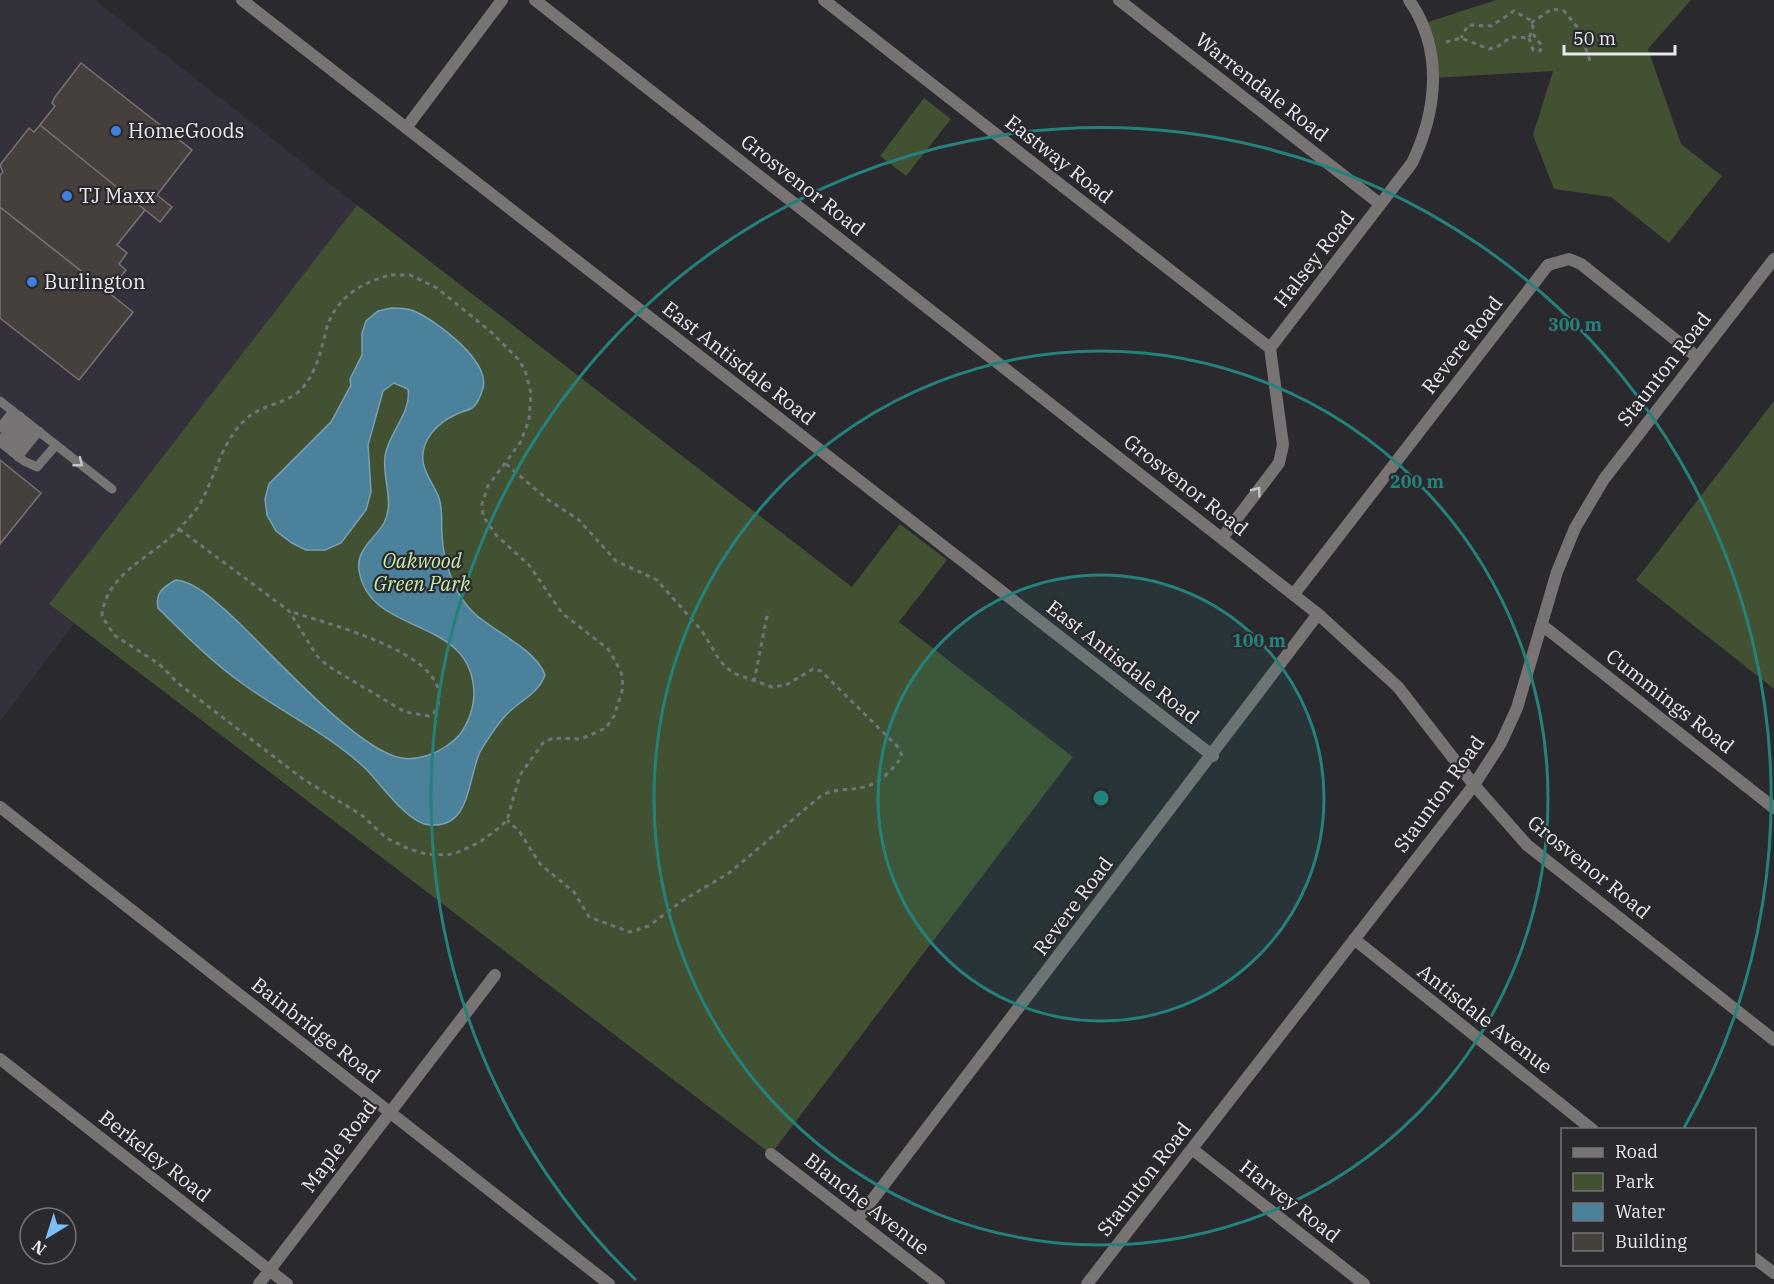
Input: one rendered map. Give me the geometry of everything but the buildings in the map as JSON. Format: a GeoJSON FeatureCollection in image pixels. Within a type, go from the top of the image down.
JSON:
{"type":"FeatureCollection","features":[{"type":"Feature","properties":{"kind":"street","name":"East Antisdale Road"},"geometry":{"type":"LineString","coordinates":[[242,0],[1213,756]]}},
{"type":"Feature","properties":{"kind":"street"},"geometry":{"type":"LineString","coordinates":[[406,128],[502,0]]}},
{"type":"Feature","properties":{"kind":"street","name":"Grosvenor Road"},"geometry":{"type":"LineString","coordinates":[[535,0],[1318,614],[1398,687],[1474,785],[1527,845],[1774,1040]]}},
{"type":"Feature","properties":{"kind":"street","name":"Eastway Road"},"geometry":{"type":"LineString","coordinates":[[824,0],[1270,348]]}},
{"type":"Feature","properties":{"kind":"street","name":"Warrendale Road"},"geometry":{"type":"LineString","coordinates":[[1119,0],[1380,204]]}},
{"type":"Feature","properties":{"kind":"street","name":"Halsey Road"},"geometry":{"type":"LineString","coordinates":[[1270,348],[1412,163],[1420,147],[1430,119],[1434,66],[1417,11],[1409,0]]}},
{"type":"Feature","properties":{"kind":"street","name":"Revere Road"},"geometry":{"type":"LineString","coordinates":[[1294,594],[1548,265],[1569,259],[1581,264],[1697,357]]}},
{"type":"Feature","properties":{"kind":"street","name":"Staunton Road"},"geometry":{"type":"LineString","coordinates":[[1087,1284],[1474,785],[1501,743],[1517,708],[1557,572],[1575,528],[1604,479],[1774,259]]}},
{"type":"Feature","properties":{"kind":"street"},"geometry":{"type":"LineString","coordinates":[[1222,538],[1279,463],[1283,445],[1270,348]]}},
{"type":"Feature","properties":{"kind":"street","name":"Revere Road"},"geometry":{"type":"LineString","coordinates":[[856,1220],[1213,756],[1318,614]]}},
{"type":"Feature","properties":{"kind":"street","name":"Cummings Road"},"geometry":{"type":"LineString","coordinates":[[1542,625],[1774,808]]}},
{"type":"Feature","properties":{"kind":"street","name":"Bainbridge Road"},"geometry":{"type":"LineString","coordinates":[[0,807],[609,1284]]}},
{"type":"Feature","properties":{"kind":"street","name":"Antisdale Avenue"},"geometry":{"type":"LineString","coordinates":[[1354,939],[1590,1128]]}},
{"type":"Feature","properties":{"kind":"street","name":"Maple Road"},"geometry":{"type":"LineString","coordinates":[[259,1284],[495,975]]}},
{"type":"Feature","properties":{"kind":"street","name":"Berkeley Road"},"geometry":{"type":"LineString","coordinates":[[0,1059],[287,1284]]}},
{"type":"Feature","properties":{"kind":"street","name":"Harvey Road"},"geometry":{"type":"LineString","coordinates":[[1192,1149],[1364,1284]]}},
{"type":"Feature","properties":{"kind":"street","name":"Blanche Avenue"},"geometry":{"type":"LineString","coordinates":[[771,1154],[939,1284]]}},
{"type":"Feature","properties":{"kind":"street"},"geometry":{"type":"LineString","coordinates":[[1756,1259],[1774,1273]]}},
{"type":"Feature","properties":{"kind":"lane"},"geometry":{"type":"LineString","coordinates":[[0,415],[15,413],[112,489]]}},
{"type":"Feature","properties":{"kind":"lane"},"geometry":{"type":"LineString","coordinates":[[0,428],[15,413]]}},
{"type":"Feature","properties":{"kind":"lane"},"geometry":{"type":"LineString","coordinates":[[7,448],[15,413]]}},
{"type":"Feature","properties":{"kind":"lane"},"geometry":{"type":"LineString","coordinates":[[7,448],[15,413]]}},
{"type":"Feature","properties":{"kind":"lane"},"geometry":{"type":"LineString","coordinates":[[7,448],[37,467],[56,445]]}},
{"type":"Feature","properties":{"kind":"path"},"geometry":{"type":"LineString","coordinates":[[1531,23],[1552,9],[1564,11],[1579,30],[1591,64]]}},
{"type":"Feature","properties":{"kind":"path"},"geometry":{"type":"LineString","coordinates":[[1461,38],[1468,26],[1491,26],[1514,11],[1522,14],[1531,23],[1533,34],[1542,46],[1540,51],[1533,50],[1529,38]]}},
{"type":"Feature","properties":{"kind":"path"},"geometry":{"type":"LineString","coordinates":[[1446,42],[1461,38],[1489,49],[1497,47],[1511,37],[1529,38],[1533,34]]}},
{"type":"Feature","properties":{"kind":"path"},"geometry":{"type":"LineString","coordinates":[[391,275],[410,275],[437,288],[473,315],[518,359],[528,382],[531,407],[524,434],[506,464],[488,486],[482,511],[485,522],[529,565],[562,613],[608,650],[622,675],[623,688],[610,723],[598,734],[581,739],[548,739],[534,752],[516,783],[507,820],[480,843],[447,855],[426,854],[397,844],[386,838],[363,816],[303,779],[178,684],[159,664],[114,635],[102,616],[106,597],[134,566],[179,529],[200,504],[217,460],[242,422],[253,414],[288,400],[305,385],[320,356],[327,327],[348,294],[366,284],[391,275]]}},
{"type":"Feature","properties":{"kind":"path"},"geometry":{"type":"LineString","coordinates":[[506,464],[547,499],[579,520],[616,561],[657,580],[702,631],[720,661],[739,677],[779,686],[813,669],[820,671],[902,751],[900,759],[872,786],[831,791],[822,795],[729,873],[682,901],[649,926],[630,932],[589,917],[574,892],[540,864],[519,831],[507,820]]}},
{"type":"Feature","properties":{"kind":"path"},"geometry":{"type":"LineString","coordinates":[[179,529],[289,611],[366,635],[422,667],[436,683],[439,692],[437,709],[429,717],[413,716],[344,677],[317,656],[289,611]]}},
{"type":"Feature","properties":{"kind":"path"},"geometry":{"type":"LineString","coordinates":[[754,682],[768,611]]}},
{"type":"Feature","properties":{"kind":"shaded area"},"geometry":{"type":"Polygon","coordinates":[[[0,0],[95,0],[357,205],[49,604],[74,624],[0,721],[0,0]]]}},
{"type":"Feature","properties":{"kind":"green space"},"geometry":{"type":"Polygon","coordinates":[[[1496,0],[1691,0],[1648,49],[1681,144],[1722,176],[1669,243],[1611,197],[1554,189],[1533,135],[1553,71],[1433,78],[1422,24],[1496,0]]]}},
{"type":"Feature","properties":{"kind":"green space"},"geometry":{"type":"Polygon","coordinates":[[[924,98],[951,119],[906,176],[880,156],[924,98]]]}},
{"type":"Feature","properties":{"kind":"green space","name":"Oakwood Green Park"},"geometry":{"type":"Polygon","coordinates":[[[357,205],[852,587],[900,524],[947,560],[899,622],[1073,757],[771,1154],[49,604],[357,205]]]}},
{"type":"Feature","properties":{"kind":"green space"},"geometry":{"type":"Polygon","coordinates":[[[1774,401],[1774,689],[1636,580],[1774,401]]]}},
{"type":"Feature","properties":{"kind":"water"},"geometry":{"type":"Polygon","coordinates":[[[392,308],[411,310],[435,323],[470,354],[483,377],[483,388],[478,402],[472,408],[448,418],[431,433],[423,453],[424,466],[439,498],[445,555],[455,587],[474,613],[524,649],[533,657],[545,675],[534,692],[513,708],[493,731],[481,750],[461,809],[454,818],[444,824],[430,825],[413,818],[352,756],[306,724],[258,695],[220,667],[158,608],[157,603],[161,591],[176,580],[193,585],[235,619],[339,719],[362,738],[383,751],[401,758],[419,758],[443,748],[459,736],[470,717],[473,702],[474,695],[469,669],[457,651],[440,638],[381,607],[367,592],[359,570],[363,550],[380,529],[387,515],[385,456],[390,439],[407,406],[408,389],[394,383],[383,391],[368,445],[371,492],[366,510],[341,543],[325,550],[306,550],[276,531],[267,515],[265,499],[269,484],[331,422],[351,385],[350,379],[362,355],[362,333],[366,321],[378,311],[392,308]]]}},
{"type":"Feature","properties":{"kind":"place","name":"HomeGoods"},"geometry":{"type":"Point","coordinates":[116,131]}},
{"type":"Feature","properties":{"kind":"place","name":"TJ Maxx"},"geometry":{"type":"Point","coordinates":[67,196]}},
{"type":"Feature","properties":{"kind":"place","name":"Burlington"},"geometry":{"type":"Point","coordinates":[32,282]}}]}
